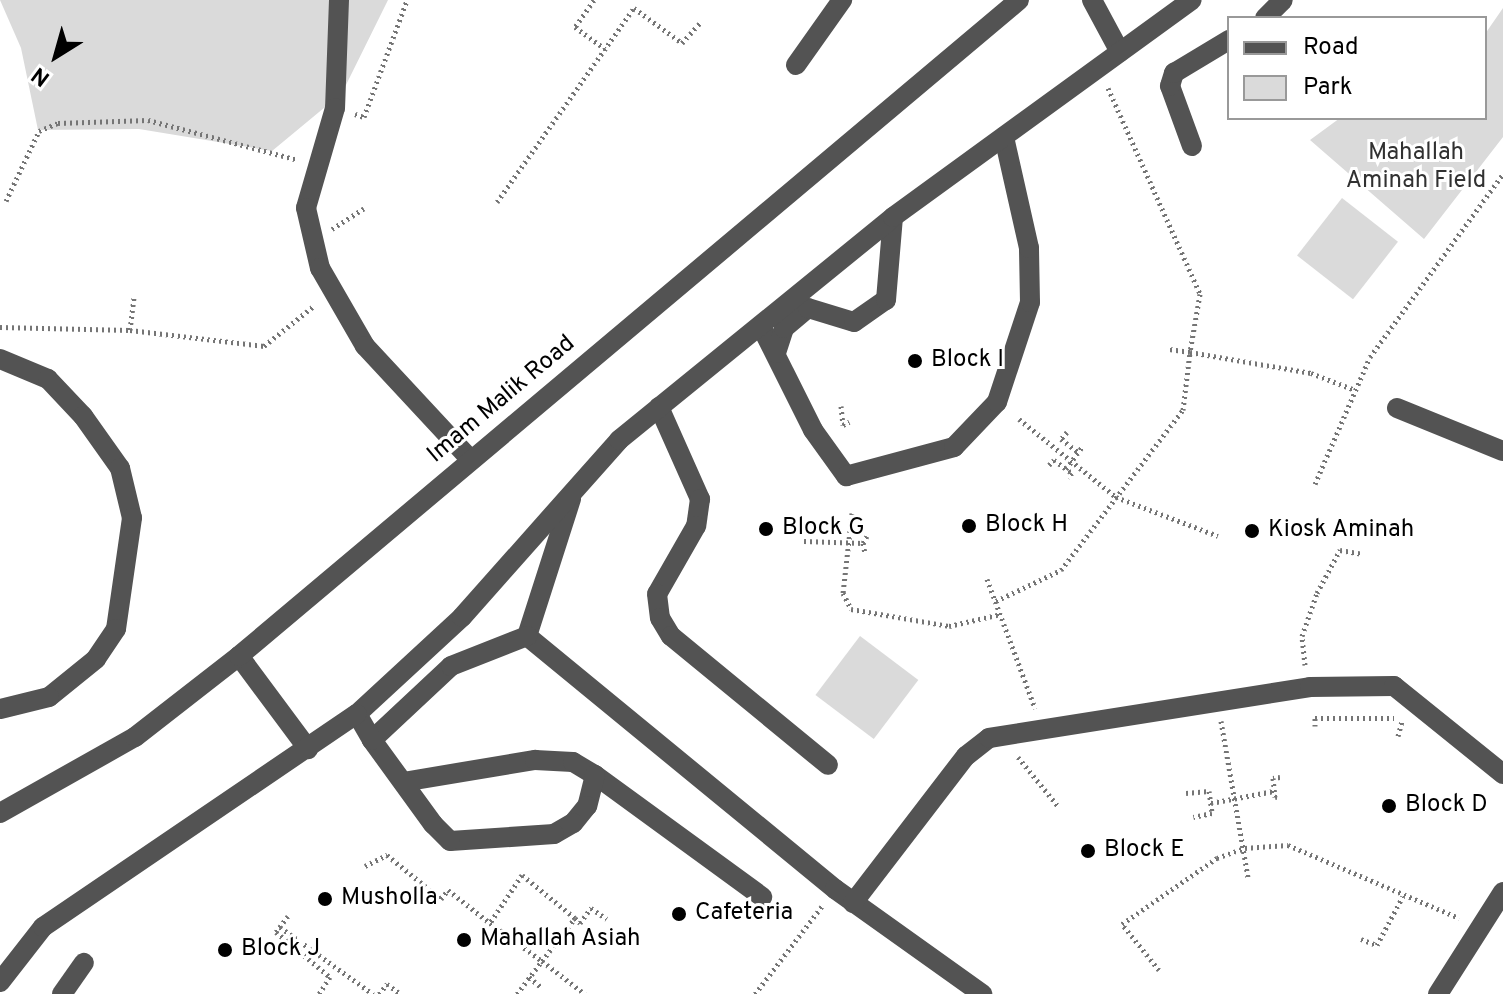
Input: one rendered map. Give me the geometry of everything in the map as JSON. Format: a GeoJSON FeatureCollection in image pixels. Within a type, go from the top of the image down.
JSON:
{"type":"FeatureCollection","features":[{"type":"Feature","properties":{"kind":"lane"},"geometry":{"type":"LineString","coordinates":[[339,0],[335,108],[306,208],[329,295],[365,346],[471,460]]}},
{"type":"Feature","properties":{"kind":"lane"},"geometry":{"type":"LineString","coordinates":[[796,65],[842,0]]}},
{"type":"Feature","properties":{"kind":"lane","name":"Imam Malik Road"},"geometry":{"type":"LineString","coordinates":[[0,813],[135,737],[239,656],[1019,0]]}},
{"type":"Feature","properties":{"kind":"lane"},"geometry":{"type":"LineString","coordinates":[[1092,0],[1120,52]]}},
{"type":"Feature","properties":{"kind":"lane"},"geometry":{"type":"LineString","coordinates":[[0,982],[43,927],[357,714],[462,617],[575,486],[659,407],[893,217],[1192,0]]}},
{"type":"Feature","properties":{"kind":"lane"},"geometry":{"type":"LineString","coordinates":[[1192,146],[1170,86],[1174,73],[1227,41]]}},
{"type":"Feature","properties":{"kind":"lane"},"geometry":{"type":"LineString","coordinates":[[761,326],[813,430],[846,476],[954,447],[997,402],[1030,302],[1029,248],[1004,137]]}},
{"type":"Feature","properties":{"kind":"lane"},"geometry":{"type":"LineString","coordinates":[[776,353],[784,328],[808,308],[854,322],[886,300],[893,217]]}},
{"type":"Feature","properties":{"kind":"lane"},"geometry":{"type":"LineString","coordinates":[[0,359],[48,379],[83,416],[120,468],[132,518],[116,629],[96,659],[49,697],[0,709]]}},
{"type":"Feature","properties":{"kind":"lane"},"geometry":{"type":"LineString","coordinates":[[659,407],[700,499],[696,526],[657,594],[660,618],[671,636],[828,765]]}},
{"type":"Feature","properties":{"kind":"lane"},"geometry":{"type":"LineString","coordinates":[[1397,408],[1503,451]]}},
{"type":"Feature","properties":{"kind":"lane"},"geometry":{"type":"LineString","coordinates":[[527,636],[575,486]]}},
{"type":"Feature","properties":{"kind":"lane"},"geometry":{"type":"LineString","coordinates":[[372,740],[451,666],[527,636]]}},
{"type":"Feature","properties":{"kind":"lane"},"geometry":{"type":"LineString","coordinates":[[527,636],[853,903],[982,994]]}},
{"type":"Feature","properties":{"kind":"lane"},"geometry":{"type":"LineString","coordinates":[[239,656],[308,749]]}},
{"type":"Feature","properties":{"kind":"lane"},"geometry":{"type":"LineString","coordinates":[[853,903],[966,756],[1001,737],[1310,687],[1394,686],[1503,774]]}},
{"type":"Feature","properties":{"kind":"lane"},"geometry":{"type":"LineString","coordinates":[[357,714],[372,740],[433,824],[461,845],[554,834],[587,806],[595,775]]}},
{"type":"Feature","properties":{"kind":"lane"},"geometry":{"type":"LineString","coordinates":[[403,782],[535,760],[573,762],[762,897]]}},
{"type":"Feature","properties":{"kind":"lane"},"geometry":{"type":"LineString","coordinates":[[1438,994],[1503,892]]}},
{"type":"Feature","properties":{"kind":"lane"},"geometry":{"type":"LineString","coordinates":[[62,994],[84,963]]}},
{"type":"Feature","properties":{"kind":"path"},"geometry":{"type":"LineString","coordinates":[[335,108],[364,117],[407,0]]}},
{"type":"Feature","properties":{"kind":"path"},"geometry":{"type":"LineString","coordinates":[[594,0],[575,27],[605,49]]}},
{"type":"Feature","properties":{"kind":"path"},"geometry":{"type":"LineString","coordinates":[[497,202],[634,8],[682,43],[701,22]]}},
{"type":"Feature","properties":{"kind":"path"},"geometry":{"type":"LineString","coordinates":[[996,601],[1061,570],[1183,410],[1200,294],[1098,66]]}},
{"type":"Feature","properties":{"kind":"path"},"geometry":{"type":"LineString","coordinates":[[6,201],[39,131],[58,123],[148,120],[318,167]]}},
{"type":"Feature","properties":{"kind":"path"},"geometry":{"type":"LineString","coordinates":[[1315,484],[1370,357],[1503,174]]}},
{"type":"Feature","properties":{"kind":"path"},"geometry":{"type":"LineString","coordinates":[[337,244],[332,229],[364,208]]}},
{"type":"Feature","properties":{"kind":"path"},"geometry":{"type":"LineString","coordinates":[[0,327],[130,330],[264,346],[329,295]]}},
{"type":"Feature","properties":{"kind":"path"},"geometry":{"type":"LineString","coordinates":[[130,330],[134,297]]}},
{"type":"Feature","properties":{"kind":"path"},"geometry":{"type":"LineString","coordinates":[[1169,349],[1311,373],[1355,390]]}},
{"type":"Feature","properties":{"kind":"path"},"geometry":{"type":"LineString","coordinates":[[841,406],[843,425],[849,422]]}},
{"type":"Feature","properties":{"kind":"path"},"geometry":{"type":"LineString","coordinates":[[1019,419],[1116,497],[1218,536]]}},
{"type":"Feature","properties":{"kind":"path"},"geometry":{"type":"LineString","coordinates":[[1066,469],[1080,450],[1061,439],[1067,432]]}},
{"type":"Feature","properties":{"kind":"path"},"geometry":{"type":"LineString","coordinates":[[1049,465],[1054,460],[1066,469],[1068,478]]}},
{"type":"Feature","properties":{"kind":"path"},"geometry":{"type":"LineString","coordinates":[[852,513],[843,593],[851,609],[949,626],[1001,614]]}},
{"type":"Feature","properties":{"kind":"path"},"geometry":{"type":"LineString","coordinates":[[865,553],[863,543],[867,536]]}},
{"type":"Feature","properties":{"kind":"path"},"geometry":{"type":"LineString","coordinates":[[804,541],[863,543]]}},
{"type":"Feature","properties":{"kind":"path"},"geometry":{"type":"LineString","coordinates":[[987,579],[1039,720]]}},
{"type":"Feature","properties":{"kind":"path"},"geometry":{"type":"LineString","coordinates":[[1217,701],[1248,878]]}},
{"type":"Feature","properties":{"kind":"path"},"geometry":{"type":"LineString","coordinates":[[1315,726],[1315,718],[1387,716],[1402,720],[1398,736]]}},
{"type":"Feature","properties":{"kind":"path"},"geometry":{"type":"LineString","coordinates":[[1001,737],[1058,806]]}},
{"type":"Feature","properties":{"kind":"path"},"geometry":{"type":"LineString","coordinates":[[1280,777],[1273,778],[1274,791],[1280,796]]}},
{"type":"Feature","properties":{"kind":"path"},"geometry":{"type":"LineString","coordinates":[[1186,793],[1209,791],[1212,813],[1193,817]]}},
{"type":"Feature","properties":{"kind":"path"},"geometry":{"type":"LineString","coordinates":[[1211,803],[1274,791]]}},
{"type":"Feature","properties":{"kind":"path"},"geometry":{"type":"LineString","coordinates":[[1159,970],[1122,924],[1217,858],[1245,848],[1288,845],[1482,927]]}},
{"type":"Feature","properties":{"kind":"path"},"geometry":{"type":"LineString","coordinates":[[365,866],[387,855],[441,899],[448,890],[585,994]]}},
{"type":"Feature","properties":{"kind":"path"},"geometry":{"type":"LineString","coordinates":[[490,923],[522,875],[580,923],[591,908],[607,919]]}},
{"type":"Feature","properties":{"kind":"path"},"geometry":{"type":"LineString","coordinates":[[1361,939],[1377,945],[1403,896]]}},
{"type":"Feature","properties":{"kind":"path"},"geometry":{"type":"LineString","coordinates":[[755,994],[827,900]]}},
{"type":"Feature","properties":{"kind":"path"},"geometry":{"type":"LineString","coordinates":[[288,916],[276,932],[330,977],[319,994]]}},
{"type":"Feature","properties":{"kind":"path"},"geometry":{"type":"LineString","coordinates":[[517,994],[575,918]]}},
{"type":"Feature","properties":{"kind":"path"},"geometry":{"type":"LineString","coordinates":[[280,927],[373,994]]}},
{"type":"Feature","properties":{"kind":"path"},"geometry":{"type":"LineString","coordinates":[[529,977],[541,987]]}},
{"type":"Feature","properties":{"kind":"path"},"geometry":{"type":"LineString","coordinates":[[379,994],[387,984],[401,994]]}},
{"type":"Feature","properties":{"kind":"green space"},"geometry":{"type":"Polygon","coordinates":[[[0,0],[388,0],[342,93],[272,151],[139,129],[38,130],[21,48],[0,0]]]}},
{"type":"Feature","properties":{"kind":"green space","name":"Mahallah Aminah Field"},"geometry":{"type":"Polygon","coordinates":[[[1503,8],[1503,137],[1424,239],[1310,140],[1337,120],[1487,120],[1487,31],[1503,8]]]}},
{"type":"Feature","properties":{"kind":"green space"},"geometry":{"type":"Polygon","coordinates":[[[1342,198],[1398,242],[1353,299],[1297,256],[1342,198]]]}},
{"type":"Feature","properties":{"kind":"green space"},"geometry":{"type":"Polygon","coordinates":[[[860,636],[918,680],[874,739],[815,695],[860,636]]]}},
{"type":"Feature","properties":{"kind":"place","name":"Block I"},"geometry":{"type":"Point","coordinates":[915,361]}},
{"type":"Feature","properties":{"kind":"place","name":"Block H"},"geometry":{"type":"Point","coordinates":[969,526]}},
{"type":"Feature","properties":{"kind":"place","name":"Block G"},"geometry":{"type":"Point","coordinates":[766,529]}},
{"type":"Feature","properties":{"kind":"place","name":"Kiosk Aminah"},"geometry":{"type":"Point","coordinates":[1252,531]}},
{"type":"Feature","properties":{"kind":"place","name":"Block D"},"geometry":{"type":"Point","coordinates":[1389,806]}},
{"type":"Feature","properties":{"kind":"place","name":"Block E"},"geometry":{"type":"Point","coordinates":[1088,851]}},
{"type":"Feature","properties":{"kind":"place","name":"Musholla"},"geometry":{"type":"Point","coordinates":[325,899]}},
{"type":"Feature","properties":{"kind":"place","name":"Cafeteria"},"geometry":{"type":"Point","coordinates":[679,914]}},
{"type":"Feature","properties":{"kind":"place","name":"Mahallah Asiah"},"geometry":{"type":"Point","coordinates":[464,940]}},
{"type":"Feature","properties":{"kind":"place","name":"Block J"},"geometry":{"type":"Point","coordinates":[225,950]}}]}
